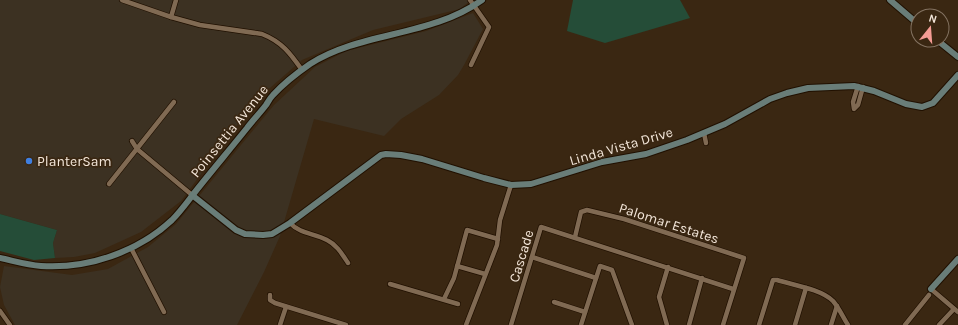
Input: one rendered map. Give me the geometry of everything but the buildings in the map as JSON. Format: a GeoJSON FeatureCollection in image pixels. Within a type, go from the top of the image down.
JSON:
{"type":"FeatureCollection","features":[{"type":"Feature","properties":{"kind":"street"},"geometry":{"type":"LineString","coordinates":[[122,0],[200,26],[262,34],[281,44],[302,70]]}},
{"type":"Feature","properties":{"kind":"street"},"geometry":{"type":"LineString","coordinates":[[171,17],[176,0]]}},
{"type":"Feature","properties":{"kind":"street","name":"Poinsettia Avenue"},"geometry":{"type":"LineString","coordinates":[[0,258],[25,264],[42,266],[69,266],[93,262],[131,248],[151,237],[172,220],[272,96],[302,70],[333,52],[433,24],[446,19],[472,3],[482,0]]}},
{"type":"Feature","properties":{"kind":"street"},"geometry":{"type":"LineString","coordinates":[[890,0],[910,17]]}},
{"type":"Feature","properties":{"kind":"street"},"geometry":{"type":"LineString","coordinates":[[471,65],[489,27],[472,3]]}},
{"type":"Feature","properties":{"kind":"street"},"geometry":{"type":"LineString","coordinates":[[946,48],[958,58]]}},
{"type":"Feature","properties":{"kind":"street","name":"Linda Vista Drive"},"geometry":{"type":"LineString","coordinates":[[192,195],[236,230],[254,236],[272,234],[290,224],[377,157],[386,154],[422,159],[511,185],[525,185],[540,182],[602,162],[646,154],[725,124],[770,99],[787,92],[808,88],[860,87],[906,104],[922,107],[933,103],[958,75]]}},
{"type":"Feature","properties":{"kind":"street"},"geometry":{"type":"LineString","coordinates":[[109,184],[174,102]]}},
{"type":"Feature","properties":{"kind":"street"},"geometry":{"type":"LineString","coordinates":[[704,133],[706,143]]}},
{"type":"Feature","properties":{"kind":"street"},"geometry":{"type":"LineString","coordinates":[[132,141],[137,149],[192,195]]}},
{"type":"Feature","properties":{"kind":"street"},"geometry":{"type":"LineString","coordinates":[[466,325],[497,245],[500,220],[511,185]]}},
{"type":"Feature","properties":{"kind":"street","name":"Palomar Estates"},"geometry":{"type":"LineString","coordinates":[[574,237],[581,212],[587,210],[624,219],[662,231],[744,258],[733,288]]}},
{"type":"Feature","properties":{"kind":"street"},"geometry":{"type":"LineString","coordinates":[[290,224],[299,231],[327,240],[334,244],[341,251],[348,263]]}},
{"type":"Feature","properties":{"kind":"street","name":"Cascade"},"geometry":{"type":"LineString","coordinates":[[511,325],[541,227],[574,237]]}},
{"type":"Feature","properties":{"kind":"street"},"geometry":{"type":"LineString","coordinates":[[444,300],[454,278],[467,230],[498,239]]}},
{"type":"Feature","properties":{"kind":"street"},"geometry":{"type":"LineString","coordinates":[[574,237],[733,288],[723,325]]}},
{"type":"Feature","properties":{"kind":"street"},"geometry":{"type":"LineString","coordinates":[[131,248],[164,312]]}},
{"type":"Feature","properties":{"kind":"street"},"geometry":{"type":"LineString","coordinates":[[532,256],[596,278]]}},
{"type":"Feature","properties":{"kind":"street"},"geometry":{"type":"LineString","coordinates":[[905,325],[930,292],[958,260]]}},
{"type":"Feature","properties":{"kind":"street"},"geometry":{"type":"LineString","coordinates":[[457,266],[485,274]]}},
{"type":"Feature","properties":{"kind":"street"},"geometry":{"type":"LineString","coordinates":[[580,325],[600,266],[612,270],[632,325]]}},
{"type":"Feature","properties":{"kind":"street"},"geometry":{"type":"LineString","coordinates":[[668,267],[659,297],[668,325]]}},
{"type":"Feature","properties":{"kind":"street"},"geometry":{"type":"LineString","coordinates":[[689,325],[702,278]]}},
{"type":"Feature","properties":{"kind":"street"},"geometry":{"type":"LineString","coordinates":[[759,325],[773,280],[777,280],[806,288],[827,296],[837,306],[848,325]]}},
{"type":"Feature","properties":{"kind":"street"},"geometry":{"type":"LineString","coordinates":[[390,284],[458,304]]}},
{"type":"Feature","properties":{"kind":"street"},"geometry":{"type":"LineString","coordinates":[[795,325],[806,288]]}},
{"type":"Feature","properties":{"kind":"street"},"geometry":{"type":"LineString","coordinates":[[930,292],[956,310],[939,325]]}},
{"type":"Feature","properties":{"kind":"street"},"geometry":{"type":"LineString","coordinates":[[270,295],[270,300],[286,307],[346,325]]}},
{"type":"Feature","properties":{"kind":"street"},"geometry":{"type":"LineString","coordinates":[[554,302],[585,312]]}},
{"type":"Feature","properties":{"kind":"street"},"geometry":{"type":"LineString","coordinates":[[831,325],[837,306]]}},
{"type":"Feature","properties":{"kind":"street"},"geometry":{"type":"LineString","coordinates":[[280,325],[286,307]]}},
{"type":"Feature","properties":{"kind":"street"},"geometry":{"type":"LineString","coordinates":[[0,311],[10,325]]}},
{"type":"Feature","properties":{"kind":"shaded area"},"geometry":{"type":"Polygon","coordinates":[[[0,0],[471,0],[460,9],[373,30],[302,60],[255,101],[181,201],[141,232],[95,253],[74,257],[55,258],[53,243],[57,230],[0,214],[0,0]]]}},
{"type":"Feature","properties":{"kind":"shaded area"},"geometry":{"type":"Polygon","coordinates":[[[473,13],[483,29],[458,75],[439,95],[401,119],[384,136],[314,119],[280,236],[264,272],[237,325],[15,325],[4,305],[0,287],[4,266],[72,275],[108,269],[148,247],[176,224],[274,105],[315,67],[346,51],[426,31],[473,13]]]}},
{"type":"Feature","properties":{"kind":"green space"},"geometry":{"type":"Polygon","coordinates":[[[573,0],[680,0],[690,18],[605,43],[567,31],[573,0]]]}},
{"type":"Feature","properties":{"kind":"green space"},"geometry":{"type":"Polygon","coordinates":[[[0,214],[57,230],[53,243],[55,258],[34,260],[0,251],[0,214]]]}},
{"type":"Feature","properties":{"kind":"place","name":"PlanterSam"},"geometry":{"type":"Point","coordinates":[29,161]}}]}
